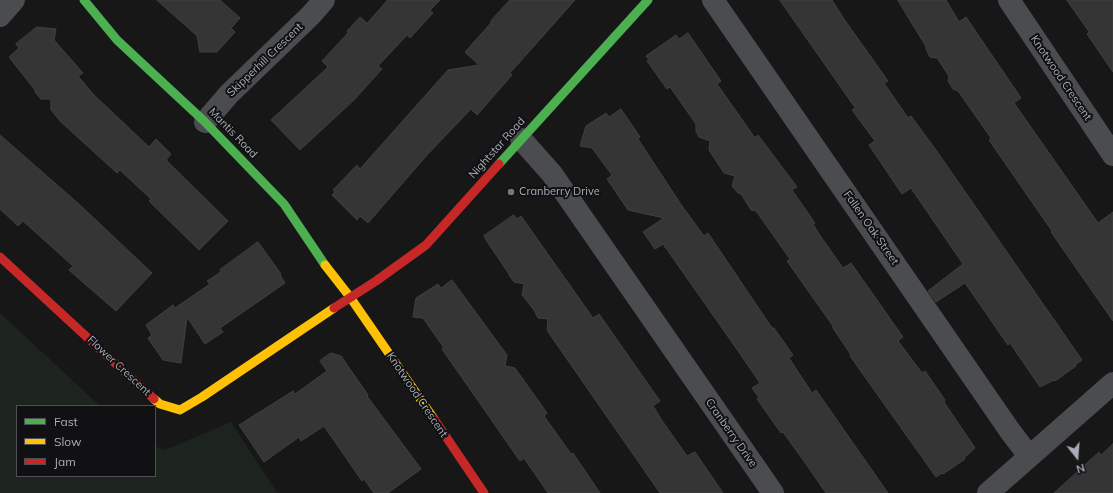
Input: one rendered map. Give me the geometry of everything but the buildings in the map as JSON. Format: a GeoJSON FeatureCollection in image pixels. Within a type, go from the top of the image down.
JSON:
{"type":"FeatureCollection","features":[{"type":"Feature","properties":{"kind":"street"},"geometry":{"type":"LineString","coordinates":[[0,16],[14,0]]}},
{"type":"Feature","properties":{"kind":"street","name":"Mantis Road"},"geometry":{"type":"LineString","coordinates":[[84,0],[117,40],[206,122],[284,204],[332,275],[350,297]]}},
{"type":"Feature","properties":{"kind":"street","name":"Skipperhill Crescent"},"geometry":{"type":"LineString","coordinates":[[206,122],[229,94],[311,15],[324,0]]}},
{"type":"Feature","properties":{"kind":"street","name":"Nightstar Road"},"geometry":{"type":"LineString","coordinates":[[350,297],[426,245],[648,0]]}},
{"type":"Feature","properties":{"kind":"street","name":"Fallen Oak Street"},"geometry":{"type":"LineString","coordinates":[[713,0],[1010,431],[1029,456]]}},
{"type":"Feature","properties":{"kind":"street","name":"Knotwood Crescent"},"geometry":{"type":"LineString","coordinates":[[1009,0],[1113,155]]}},
{"type":"Feature","properties":{"kind":"street","name":"Cranberry Drive"},"geometry":{"type":"LineString","coordinates":[[521,139],[552,174],[773,493]]}},
{"type":"Feature","properties":{"kind":"street","name":"Flower Crescent"},"geometry":{"type":"LineString","coordinates":[[0,257],[160,404],[180,410],[202,397],[350,297]]}},
{"type":"Feature","properties":{"kind":"street","name":"Knotwood Crescent"},"geometry":{"type":"LineString","coordinates":[[350,297],[484,493]]}},
{"type":"Feature","properties":{"kind":"street"},"geometry":{"type":"LineString","coordinates":[[988,493],[1113,383]]}},
{"type":"Feature","properties":{"kind":"shaded area"},"geometry":{"type":"Polygon","coordinates":[[[0,313],[99,405],[16,405],[16,477],[156,477],[156,446],[165,450],[231,422],[276,491],[281,493],[0,493],[0,313]]]}},
{"type":"Feature","properties":{"kind":"traffic: fast"},"geometry":{"type":"LineString","coordinates":[[84,0],[117,40],[205,122],[284,204],[325,265]]}},
{"type":"Feature","properties":{"kind":"traffic: fast"},"geometry":{"type":"LineString","coordinates":[[499,164],[648,0]]}},
{"type":"Feature","properties":{"kind":"traffic: slow"},"geometry":{"type":"LineString","coordinates":[[325,265],[350,297],[434,419]]}},
{"type":"Feature","properties":{"kind":"traffic: slow"},"geometry":{"type":"LineString","coordinates":[[154,399],[160,404],[180,410],[202,397],[334,308]]}},
{"type":"Feature","properties":{"kind":"traffic: jam"},"geometry":{"type":"LineString","coordinates":[[334,308],[376,281],[426,245],[499,164]]}},
{"type":"Feature","properties":{"kind":"traffic: jam"},"geometry":{"type":"LineString","coordinates":[[0,257],[154,399]]}},
{"type":"Feature","properties":{"kind":"traffic: jam"},"geometry":{"type":"LineString","coordinates":[[434,419],[484,493]]}},
{"type":"Feature","properties":{"kind":"place","name":"Cranberry Drive"},"geometry":{"type":"Point","coordinates":[511,192]}}]}
